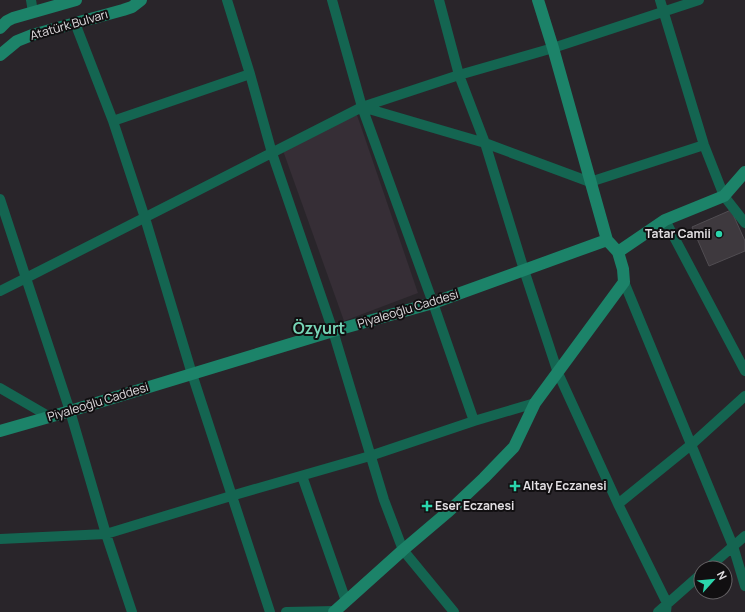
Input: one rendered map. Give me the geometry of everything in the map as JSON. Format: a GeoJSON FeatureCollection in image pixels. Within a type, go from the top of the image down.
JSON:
{"type":"FeatureCollection","features":[{"type":"Feature","properties":{"kind":"street","name":"Atatürk Bulvarı"},"geometry":{"type":"LineString","coordinates":[[0,28],[7,21],[32,6],[76,0]]}},
{"type":"Feature","properties":{"kind":"street","name":"Atatürk Bulvarı"},"geometry":{"type":"LineString","coordinates":[[0,55],[13,44],[32,35],[123,10],[132,7],[141,0]]}},
{"type":"Feature","properties":{"kind":"street"},"geometry":{"type":"LineString","coordinates":[[227,0],[272,153],[333,331],[384,500],[403,550],[454,612]]}},
{"type":"Feature","properties":{"kind":"street"},"geometry":{"type":"LineString","coordinates":[[332,0],[362,107],[474,421]]}},
{"type":"Feature","properties":{"kind":"street"},"geometry":{"type":"LineString","coordinates":[[439,0],[459,75],[485,142],[524,270],[558,373],[666,608]]}},
{"type":"Feature","properties":{"kind":"street"},"geometry":{"type":"LineString","coordinates":[[538,0],[607,240],[618,252],[623,269],[624,282],[733,546],[745,586]]}},
{"type":"Feature","properties":{"kind":"street"},"geometry":{"type":"LineString","coordinates":[[660,0],[704,145],[724,196],[745,223]]}},
{"type":"Feature","properties":{"kind":"street"},"geometry":{"type":"LineString","coordinates":[[0,291],[362,107],[459,75],[553,48],[699,0]]}},
{"type":"Feature","properties":{"kind":"street"},"geometry":{"type":"LineString","coordinates":[[75,23],[113,121],[145,218],[192,374],[231,496],[270,612]]}},
{"type":"Feature","properties":{"kind":"street"},"geometry":{"type":"LineString","coordinates":[[0,32],[13,44]]}},
{"type":"Feature","properties":{"kind":"street"},"geometry":{"type":"LineString","coordinates":[[113,121],[250,74]]}},
{"type":"Feature","properties":{"kind":"street"},"geometry":{"type":"LineString","coordinates":[[362,107],[485,142],[590,182],[704,145]]}},
{"type":"Feature","properties":{"kind":"street"},"geometry":{"type":"LineString","coordinates":[[618,252],[665,220],[724,196],[745,172]]}},
{"type":"Feature","properties":{"kind":"street"},"geometry":{"type":"LineString","coordinates":[[0,199],[70,411],[106,534],[132,612]]}},
{"type":"Feature","properties":{"kind":"street"},"geometry":{"type":"LineString","coordinates":[[665,220],[745,371]]}},
{"type":"Feature","properties":{"kind":"street","name":"Piyaleoğlu Caddesi"},"geometry":{"type":"LineString","coordinates":[[0,431],[333,331],[433,303],[607,240]]}},
{"type":"Feature","properties":{"kind":"street"},"geometry":{"type":"LineString","coordinates":[[286,612],[334,612],[403,550],[449,512],[484,478],[514,447],[535,403],[624,282]]}},
{"type":"Feature","properties":{"kind":"street"},"geometry":{"type":"LineString","coordinates":[[0,388],[50,417]]}},
{"type":"Feature","properties":{"kind":"street"},"geometry":{"type":"LineString","coordinates":[[618,504],[692,444],[745,396]]}},
{"type":"Feature","properties":{"kind":"street"},"geometry":{"type":"LineString","coordinates":[[0,539],[106,534],[370,456],[474,421],[535,403]]}},
{"type":"Feature","properties":{"kind":"street"},"geometry":{"type":"LineString","coordinates":[[302,476],[346,601]]}},
{"type":"Feature","properties":{"kind":"street"},"geometry":{"type":"LineString","coordinates":[[717,560],[745,536]]}},
{"type":"Feature","properties":{"kind":"street"},"geometry":{"type":"LineString","coordinates":[[658,612],[666,608],[693,582]]}},
{"type":"Feature","properties":{"kind":"shaded area"},"geometry":{"type":"Polygon","coordinates":[[[357,115],[418,293],[344,321],[281,145],[357,115]]]}},
{"type":"Feature","properties":{"kind":"building","name":"Tatar Camii"},"geometry":{"type":"Polygon","coordinates":[[[731,210],[745,241],[745,251],[709,266],[692,227],[731,210]]]}},
{"type":"Feature","properties":{"kind":"place","name":"Tatar Camii"},"geometry":{"type":"Point","coordinates":[719,234]}},
{"type":"Feature","properties":{"kind":"place","name":"Altay Eczanesi"},"geometry":{"type":"Point","coordinates":[515,486]}},
{"type":"Feature","properties":{"kind":"place","name":"Eser Eczanesi"},"geometry":{"type":"Point","coordinates":[427,506]}},
{"type":"Feature","properties":{"kind":"district","name":"Özyurt"},"geometry":{"type":"Point","coordinates":[319,328]}}]}
